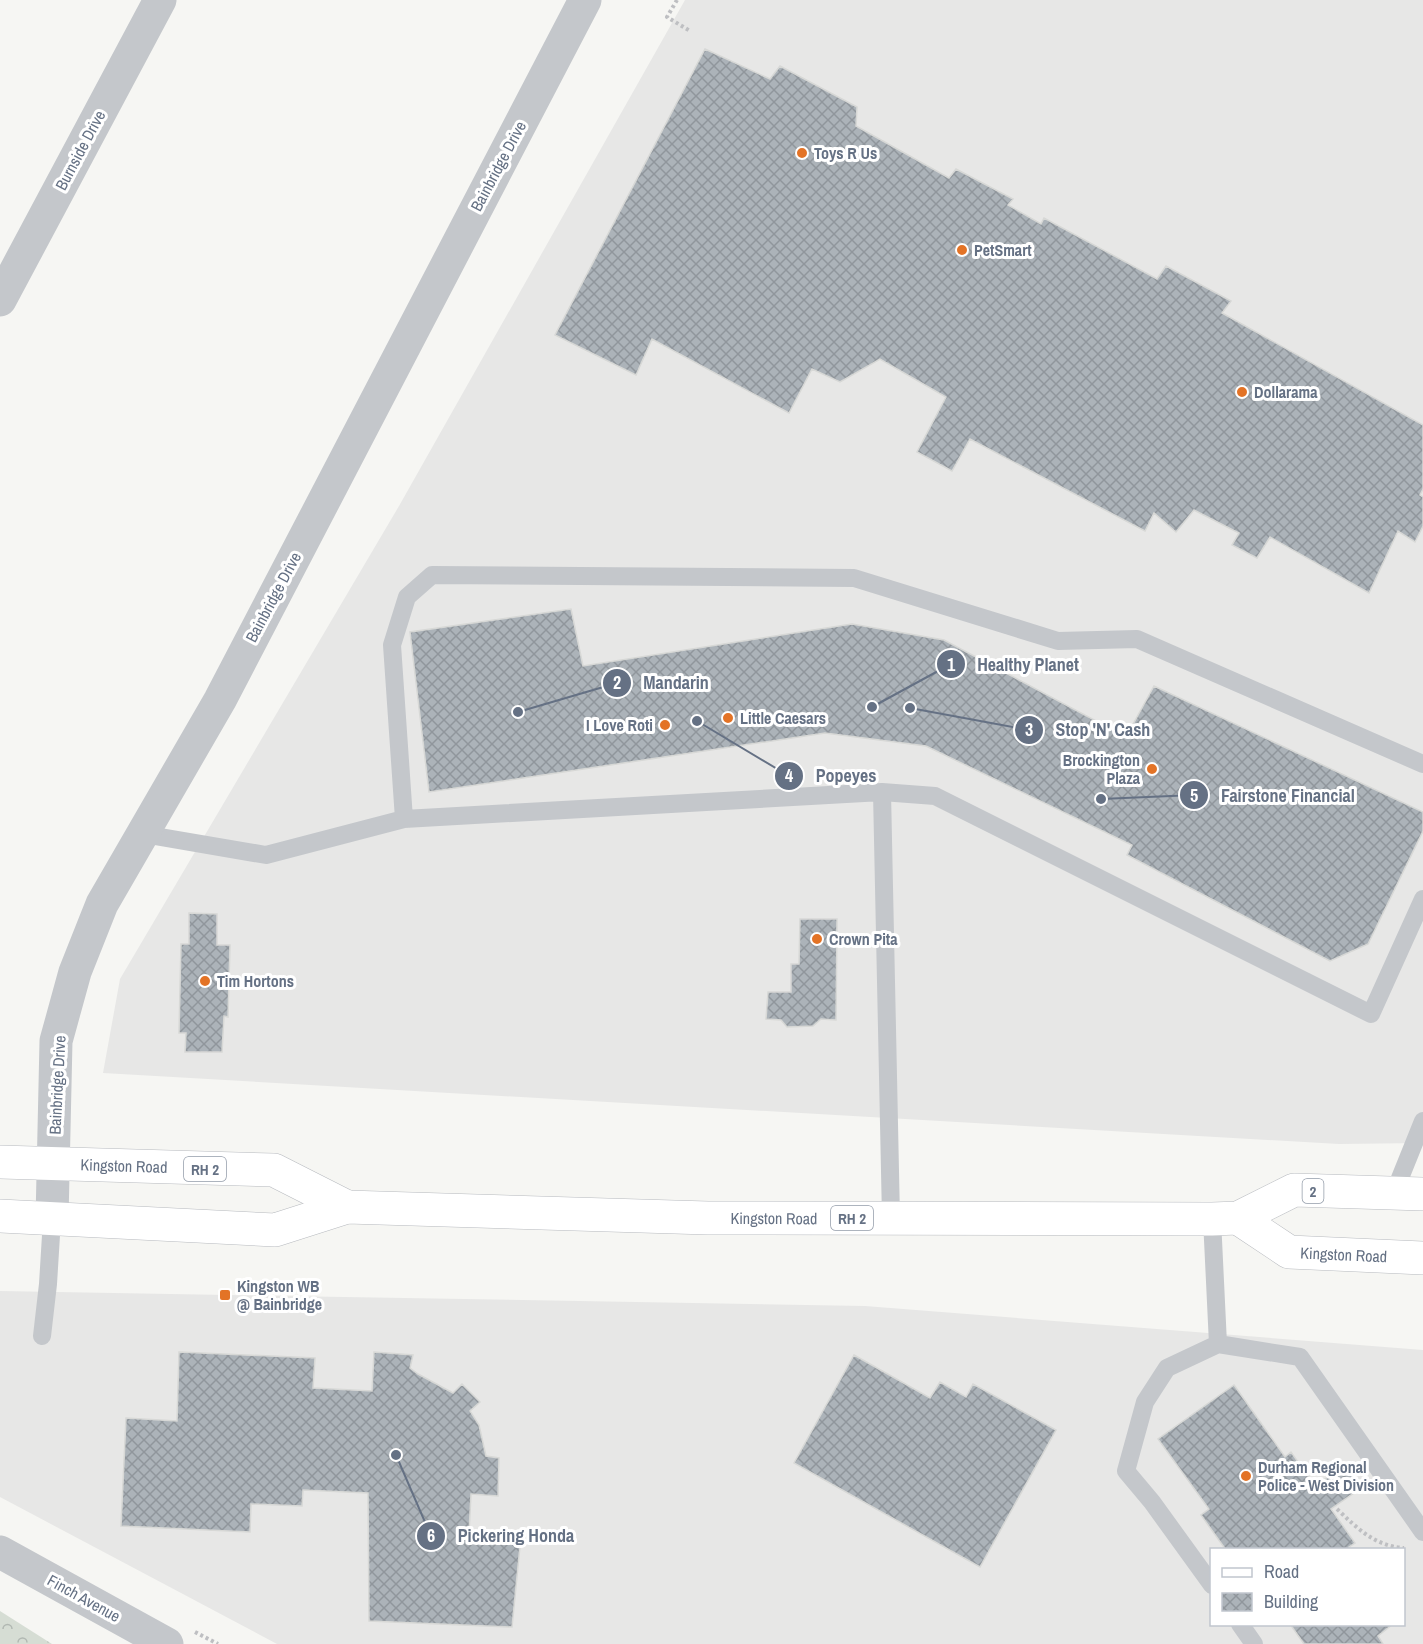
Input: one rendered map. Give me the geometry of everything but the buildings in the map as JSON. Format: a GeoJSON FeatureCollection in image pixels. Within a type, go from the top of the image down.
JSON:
{"type":"FeatureCollection","features":[{"type":"Feature","properties":{"kind":"main road","name":"Kingston Road"},"geometry":{"type":"LineString","coordinates":[[0,1162],[273,1170],[347,1207]]}},
{"type":"Feature","properties":{"kind":"main road","name":"Kingston Road"},"geometry":{"type":"LineString","coordinates":[[0,1216],[274,1230],[347,1207],[708,1218],[1225,1219],[1294,1190],[1409,1193]]}},
{"type":"Feature","properties":{"kind":"main road","name":"Kingston Road"},"geometry":{"type":"LineString","coordinates":[[1225,1219],[1289,1252],[1423,1258]]}},
{"type":"Feature","properties":{"kind":"street","name":"Burnside Drive"},"geometry":{"type":"LineString","coordinates":[[0,300],[160,0]]}},
{"type":"Feature","properties":{"kind":"street","name":"Bainbridge Drive"},"geometry":{"type":"LineString","coordinates":[[52,1219],[56,1041],[75,972],[102,904],[220,700],[585,0]]}},
{"type":"Feature","properties":{"kind":"street","name":"Finch Avenue"},"geometry":{"type":"LineString","coordinates":[[0,1552],[167,1644]]}},
{"type":"Feature","properties":{"kind":"lane"},"geometry":{"type":"LineString","coordinates":[[404,819],[392,645],[407,597],[432,575],[854,578],[1058,641],[1137,639],[1423,764]]}},
{"type":"Feature","properties":{"kind":"lane"},"geometry":{"type":"LineString","coordinates":[[143,834],[266,855],[404,819],[882,792],[935,796],[1371,1014],[1423,899]]}},
{"type":"Feature","properties":{"kind":"lane"},"geometry":{"type":"LineString","coordinates":[[882,792],[891,1218]]}},
{"type":"Feature","properties":{"kind":"lane"},"geometry":{"type":"LineString","coordinates":[[1409,1193],[1423,1121]]}},
{"type":"Feature","properties":{"kind":"lane"},"geometry":{"type":"LineString","coordinates":[[42,1336],[52,1219]]}},
{"type":"Feature","properties":{"kind":"lane"},"geometry":{"type":"LineString","coordinates":[[1218,1344],[1225,1219]]}},
{"type":"Feature","properties":{"kind":"lane"},"geometry":{"type":"LineString","coordinates":[[1210,1582],[1152,1502],[1126,1471],[1145,1402],[1167,1368],[1218,1344],[1300,1357],[1423,1532]]}},
{"type":"Feature","properties":{"kind":"lane"},"geometry":{"type":"LineString","coordinates":[[1241,1626],[1254,1644]]}},
{"type":"Feature","properties":{"kind":"path"},"geometry":{"type":"LineString","coordinates":[[677,0],[667,17],[690,31]]}},
{"type":"Feature","properties":{"kind":"path"},"geometry":{"type":"LineString","coordinates":[[1337,1509],[1360,1531],[1388,1547],[1400,1548]]}},
{"type":"Feature","properties":{"kind":"path"},"geometry":{"type":"LineString","coordinates":[[1405,1548],[1411,1549]]}},
{"type":"Feature","properties":{"kind":"shaded area"},"geometry":{"type":"Polygon","coordinates":[[[685,0],[1423,0],[1423,1143],[1339,1144],[103,1073],[120,979],[399,506],[685,0]]]}},
{"type":"Feature","properties":{"kind":"shaded area"},"geometry":{"type":"Polygon","coordinates":[[[0,1291],[865,1306],[1423,1350],[1423,1644],[277,1644],[0,1497],[0,1291]]]}},
{"type":"Feature","properties":{"kind":"green space"},"geometry":{"type":"Polygon","coordinates":[[[0,1611],[52,1644],[0,1644],[0,1611]]]}},
{"type":"Feature","properties":{"kind":"place","name":"Toys R Us"},"geometry":{"type":"Point","coordinates":[802,153]}},
{"type":"Feature","properties":{"kind":"place","name":"PetSmart"},"geometry":{"type":"Point","coordinates":[962,250]}},
{"type":"Feature","properties":{"kind":"place","name":"Dollarama"},"geometry":{"type":"Point","coordinates":[1242,392]}},
{"type":"Feature","properties":{"kind":"place","name":"Healthy Planet"},"geometry":{"type":"Point","coordinates":[872,707]}},
{"type":"Feature","properties":{"kind":"place","name":"Stop 'N' Cash"},"geometry":{"type":"Point","coordinates":[910,708]}},
{"type":"Feature","properties":{"kind":"place","name":"Mandarin"},"geometry":{"type":"Point","coordinates":[518,712]}},
{"type":"Feature","properties":{"kind":"place","name":"Little Caesars"},"geometry":{"type":"Point","coordinates":[728,718]}},
{"type":"Feature","properties":{"kind":"place","name":"Popeyes"},"geometry":{"type":"Point","coordinates":[697,721]}},
{"type":"Feature","properties":{"kind":"place","name":"I Love Roti"},"geometry":{"type":"Point","coordinates":[665,725]}},
{"type":"Feature","properties":{"kind":"place","name":"Brockington Plaza"},"geometry":{"type":"Point","coordinates":[1152,769]}},
{"type":"Feature","properties":{"kind":"place","name":"Fairstone Financial"},"geometry":{"type":"Point","coordinates":[1101,799]}},
{"type":"Feature","properties":{"kind":"place","name":"Crown Pita"},"geometry":{"type":"Point","coordinates":[817,939]}},
{"type":"Feature","properties":{"kind":"place","name":"Tim Hortons"},"geometry":{"type":"Point","coordinates":[205,981]}},
{"type":"Feature","properties":{"kind":"place","name":"Kingston WB @ Bainbridge"},"geometry":{"type":"Point","coordinates":[225,1295]}},
{"type":"Feature","properties":{"kind":"place","name":"Pickering Honda"},"geometry":{"type":"Point","coordinates":[396,1455]}},
{"type":"Feature","properties":{"kind":"place","name":"Durham Regional Police - West Division"},"geometry":{"type":"Point","coordinates":[1246,1476]}}]}
